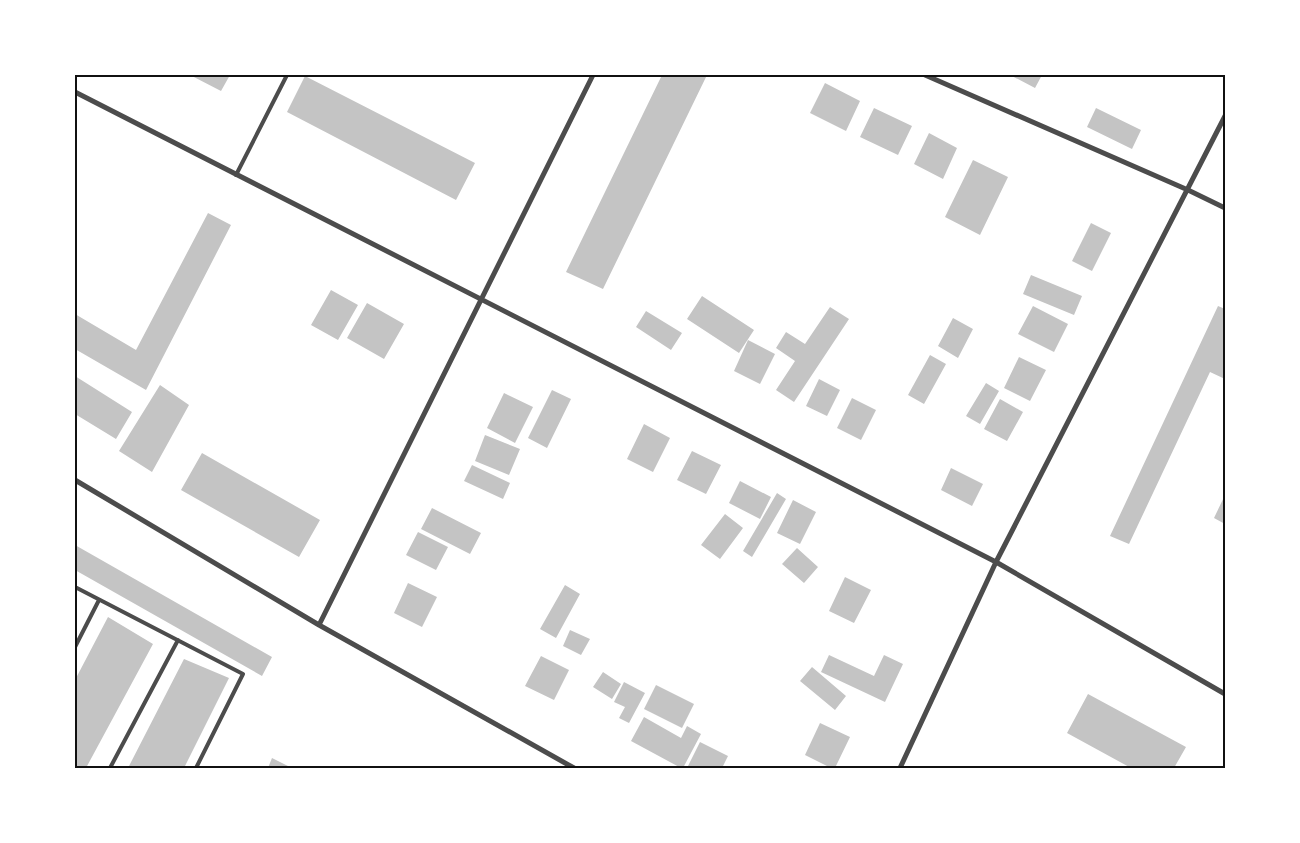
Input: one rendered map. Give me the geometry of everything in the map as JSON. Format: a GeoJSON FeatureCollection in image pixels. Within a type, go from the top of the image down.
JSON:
{"type":"FeatureCollection","features":[{"type":"Feature","properties":{"kind":"street"},"geometry":{"type":"LineString","coordinates":[[319,626],[593,75]]}},
{"type":"Feature","properties":{"kind":"street"},"geometry":{"type":"LineString","coordinates":[[925,75],[1225,208]]}},
{"type":"Feature","properties":{"kind":"street"},"geometry":{"type":"LineString","coordinates":[[75,92],[996,562],[1225,694]]}},
{"type":"Feature","properties":{"kind":"street"},"geometry":{"type":"LineString","coordinates":[[900,768],[996,562],[1225,116]]}},
{"type":"Feature","properties":{"kind":"street"},"geometry":{"type":"LineString","coordinates":[[75,480],[319,626],[574,768]]}},
{"type":"Feature","properties":{"kind":"lane"},"geometry":{"type":"LineString","coordinates":[[236,175],[287,75]]}},
{"type":"Feature","properties":{"kind":"lane"},"geometry":{"type":"LineString","coordinates":[[75,587],[243,674],[196,768]]}},
{"type":"Feature","properties":{"kind":"lane"},"geometry":{"type":"LineString","coordinates":[[75,647],[99,600]]}},
{"type":"Feature","properties":{"kind":"lane"},"geometry":{"type":"LineString","coordinates":[[110,768],[178,640]]}},
{"type":"Feature","properties":{"kind":"building"},"geometry":{"type":"Polygon","coordinates":[[[190,75],[230,75],[221,91],[190,75]]]}},
{"type":"Feature","properties":{"kind":"building"},"geometry":{"type":"Polygon","coordinates":[[[662,75],[707,75],[603,289],[566,272],[662,75]]]}},
{"type":"Feature","properties":{"kind":"building"},"geometry":{"type":"Polygon","coordinates":[[[1010,75],[1042,75],[1035,88],[1010,75]]]}},
{"type":"Feature","properties":{"kind":"building"},"geometry":{"type":"Polygon","coordinates":[[[305,76],[475,163],[456,200],[287,112],[305,76]]]}},
{"type":"Feature","properties":{"kind":"building"},"geometry":{"type":"Polygon","coordinates":[[[825,83],[860,101],[846,131],[810,113],[825,83]]]}},
{"type":"Feature","properties":{"kind":"building"},"geometry":{"type":"Polygon","coordinates":[[[874,108],[912,126],[898,155],[860,137],[874,108]]]}},
{"type":"Feature","properties":{"kind":"building"},"geometry":{"type":"Polygon","coordinates":[[[1096,108],[1141,130],[1132,149],[1087,127],[1096,108]]]}},
{"type":"Feature","properties":{"kind":"building"},"geometry":{"type":"Polygon","coordinates":[[[929,133],[957,148],[943,179],[914,164],[929,133]]]}},
{"type":"Feature","properties":{"kind":"building"},"geometry":{"type":"Polygon","coordinates":[[[973,160],[1008,177],[980,235],[945,217],[973,160]]]}},
{"type":"Feature","properties":{"kind":"building"},"geometry":{"type":"Polygon","coordinates":[[[208,213],[231,225],[146,390],[75,349],[75,314],[136,350],[208,213]]]}},
{"type":"Feature","properties":{"kind":"building"},"geometry":{"type":"Polygon","coordinates":[[[1091,223],[1111,233],[1092,271],[1072,261],[1091,223]]]}},
{"type":"Feature","properties":{"kind":"building"},"geometry":{"type":"Polygon","coordinates":[[[1031,275],[1082,296],[1074,315],[1023,294],[1031,275]]]}},
{"type":"Feature","properties":{"kind":"building"},"geometry":{"type":"Polygon","coordinates":[[[331,290],[358,305],[338,340],[311,325],[331,290]]]}},
{"type":"Feature","properties":{"kind":"building"},"geometry":{"type":"Polygon","coordinates":[[[702,296],[754,330],[739,353],[687,319],[702,296]]]}},
{"type":"Feature","properties":{"kind":"building"},"geometry":{"type":"Polygon","coordinates":[[[367,303],[404,324],[384,359],[347,338],[367,303]]]}},
{"type":"Feature","properties":{"kind":"building"},"geometry":{"type":"Polygon","coordinates":[[[1033,306],[1068,324],[1054,352],[1018,334],[1033,306]]]}},
{"type":"Feature","properties":{"kind":"building"},"geometry":{"type":"Polygon","coordinates":[[[1218,306],[1225,309],[1225,379],[1210,372],[1129,544],[1110,536],[1218,306]]]}},
{"type":"Feature","properties":{"kind":"building"},"geometry":{"type":"Polygon","coordinates":[[[830,307],[849,319],[794,402],[776,390],[795,361],[776,348],[786,332],[805,344],[830,307]]]}},
{"type":"Feature","properties":{"kind":"building"},"geometry":{"type":"Polygon","coordinates":[[[646,311],[682,333],[671,350],[636,327],[646,311]]]}},
{"type":"Feature","properties":{"kind":"building"},"geometry":{"type":"Polygon","coordinates":[[[953,318],[973,329],[958,358],[938,346],[953,318]]]}},
{"type":"Feature","properties":{"kind":"building"},"geometry":{"type":"Polygon","coordinates":[[[748,340],[775,354],[760,384],[734,371],[748,340]]]}},
{"type":"Feature","properties":{"kind":"building"},"geometry":{"type":"Polygon","coordinates":[[[930,355],[946,364],[924,404],[908,395],[930,355]]]}},
{"type":"Feature","properties":{"kind":"building"},"geometry":{"type":"Polygon","coordinates":[[[1019,357],[1046,370],[1030,401],[1004,388],[1019,357]]]}},
{"type":"Feature","properties":{"kind":"building"},"geometry":{"type":"Polygon","coordinates":[[[75,376],[132,412],[116,439],[75,414],[75,376]]]}},
{"type":"Feature","properties":{"kind":"building"},"geometry":{"type":"Polygon","coordinates":[[[819,379],[840,390],[827,416],[806,406],[819,379]]]}},
{"type":"Feature","properties":{"kind":"building"},"geometry":{"type":"Polygon","coordinates":[[[986,383],[999,391],[980,424],[966,416],[986,383]]]}},
{"type":"Feature","properties":{"kind":"building"},"geometry":{"type":"Polygon","coordinates":[[[160,385],[189,405],[152,472],[119,451],[160,385]]]}},
{"type":"Feature","properties":{"kind":"building"},"geometry":{"type":"Polygon","coordinates":[[[552,390],[571,399],[547,448],[528,438],[552,390]]]}},
{"type":"Feature","properties":{"kind":"building"},"geometry":{"type":"Polygon","coordinates":[[[504,393],[533,407],[515,443],[487,428],[504,393]]]}},
{"type":"Feature","properties":{"kind":"building"},"geometry":{"type":"Polygon","coordinates":[[[852,398],[876,410],[861,440],[837,428],[852,398]]]}},
{"type":"Feature","properties":{"kind":"building"},"geometry":{"type":"Polygon","coordinates":[[[1000,399],[1023,412],[1007,441],[984,429],[1000,399]]]}},
{"type":"Feature","properties":{"kind":"building"},"geometry":{"type":"Polygon","coordinates":[[[644,424],[670,438],[653,472],[627,459],[644,424]]]}},
{"type":"Feature","properties":{"kind":"building"},"geometry":{"type":"Polygon","coordinates":[[[485,435],[520,449],[509,475],[475,461],[485,435]]]}},
{"type":"Feature","properties":{"kind":"building"},"geometry":{"type":"Polygon","coordinates":[[[692,451],[721,465],[706,494],[677,480],[692,451]]]}},
{"type":"Feature","properties":{"kind":"building"},"geometry":{"type":"Polygon","coordinates":[[[202,453],[320,520],[299,557],[181,490],[202,453]]]}},
{"type":"Feature","properties":{"kind":"building"},"geometry":{"type":"Polygon","coordinates":[[[472,465],[510,483],[503,499],[464,481],[472,465]]]}},
{"type":"Feature","properties":{"kind":"building"},"geometry":{"type":"Polygon","coordinates":[[[951,468],[983,484],[972,506],[941,490],[951,468]]]}},
{"type":"Feature","properties":{"kind":"building"},"geometry":{"type":"Polygon","coordinates":[[[740,481],[771,497],[760,519],[729,503],[740,481]]]}},
{"type":"Feature","properties":{"kind":"building"},"geometry":{"type":"Polygon","coordinates":[[[777,493],[786,499],[752,557],[743,551],[777,493]]]}},
{"type":"Feature","properties":{"kind":"building"},"geometry":{"type":"Polygon","coordinates":[[[1225,495],[1225,524],[1214,518],[1225,495]]]}},
{"type":"Feature","properties":{"kind":"building"},"geometry":{"type":"Polygon","coordinates":[[[793,500],[816,512],[800,544],[777,533],[793,500]]]}},
{"type":"Feature","properties":{"kind":"building"},"geometry":{"type":"Polygon","coordinates":[[[432,508],[481,533],[470,554],[421,529],[432,508]]]}},
{"type":"Feature","properties":{"kind":"building"},"geometry":{"type":"Polygon","coordinates":[[[725,514],[743,528],[720,559],[701,545],[725,514]]]}},
{"type":"Feature","properties":{"kind":"building"},"geometry":{"type":"Polygon","coordinates":[[[418,532],[448,547],[436,570],[406,555],[418,532]]]}},
{"type":"Feature","properties":{"kind":"building"},"geometry":{"type":"Polygon","coordinates":[[[75,545],[272,657],[262,676],[75,570],[75,545]]]}},
{"type":"Feature","properties":{"kind":"building"},"geometry":{"type":"Polygon","coordinates":[[[797,548],[818,567],[804,583],[782,564],[797,548]]]}},
{"type":"Feature","properties":{"kind":"building"},"geometry":{"type":"Polygon","coordinates":[[[845,577],[871,590],[854,623],[829,611],[845,577]]]}},
{"type":"Feature","properties":{"kind":"building"},"geometry":{"type":"Polygon","coordinates":[[[408,583],[437,597],[422,627],[394,613],[408,583]]]}},
{"type":"Feature","properties":{"kind":"building"},"geometry":{"type":"Polygon","coordinates":[[[565,585],[580,594],[556,638],[540,629],[565,585]]]}},
{"type":"Feature","properties":{"kind":"building"},"geometry":{"type":"Polygon","coordinates":[[[108,617],[153,644],[86,768],[75,768],[75,680],[108,617]]]}},
{"type":"Feature","properties":{"kind":"building"},"geometry":{"type":"Polygon","coordinates":[[[570,630],[590,639],[581,655],[563,646],[570,630]]]}},
{"type":"Feature","properties":{"kind":"building"},"geometry":{"type":"Polygon","coordinates":[[[829,655],[874,676],[884,655],[903,664],[885,702],[821,672],[829,655]]]}},
{"type":"Feature","properties":{"kind":"building"},"geometry":{"type":"Polygon","coordinates":[[[541,656],[569,670],[554,700],[525,686],[541,656]]]}},
{"type":"Feature","properties":{"kind":"building"},"geometry":{"type":"Polygon","coordinates":[[[184,659],[229,678],[184,768],[128,768],[184,659]]]}},
{"type":"Feature","properties":{"kind":"building"},"geometry":{"type":"Polygon","coordinates":[[[812,667],[846,696],[835,710],[800,681],[812,667]]]}},
{"type":"Feature","properties":{"kind":"building"},"geometry":{"type":"Polygon","coordinates":[[[603,672],[621,684],[612,699],[593,687],[603,672]]]}},
{"type":"Feature","properties":{"kind":"building"},"geometry":{"type":"Polygon","coordinates":[[[624,682],[645,693],[629,723],[619,718],[625,707],[614,702],[624,682]]]}},
{"type":"Feature","properties":{"kind":"building"},"geometry":{"type":"Polygon","coordinates":[[[656,685],[694,704],[682,728],[644,709],[656,685]]]}},
{"type":"Feature","properties":{"kind":"building"},"geometry":{"type":"Polygon","coordinates":[[[1088,694],[1186,747],[1174,768],[1131,768],[1067,733],[1088,694]]]}},
{"type":"Feature","properties":{"kind":"building"},"geometry":{"type":"Polygon","coordinates":[[[644,717],[681,738],[687,726],[701,734],[683,768],[631,741],[644,717]]]}},
{"type":"Feature","properties":{"kind":"building"},"geometry":{"type":"Polygon","coordinates":[[[820,723],[850,737],[835,768],[831,768],[805,755],[820,723]]]}},
{"type":"Feature","properties":{"kind":"building"},"geometry":{"type":"Polygon","coordinates":[[[700,742],[728,756],[722,768],[687,768],[700,742]]]}},
{"type":"Feature","properties":{"kind":"building"},"geometry":{"type":"Polygon","coordinates":[[[272,758],[292,768],[268,768],[272,758]]]}}]}
